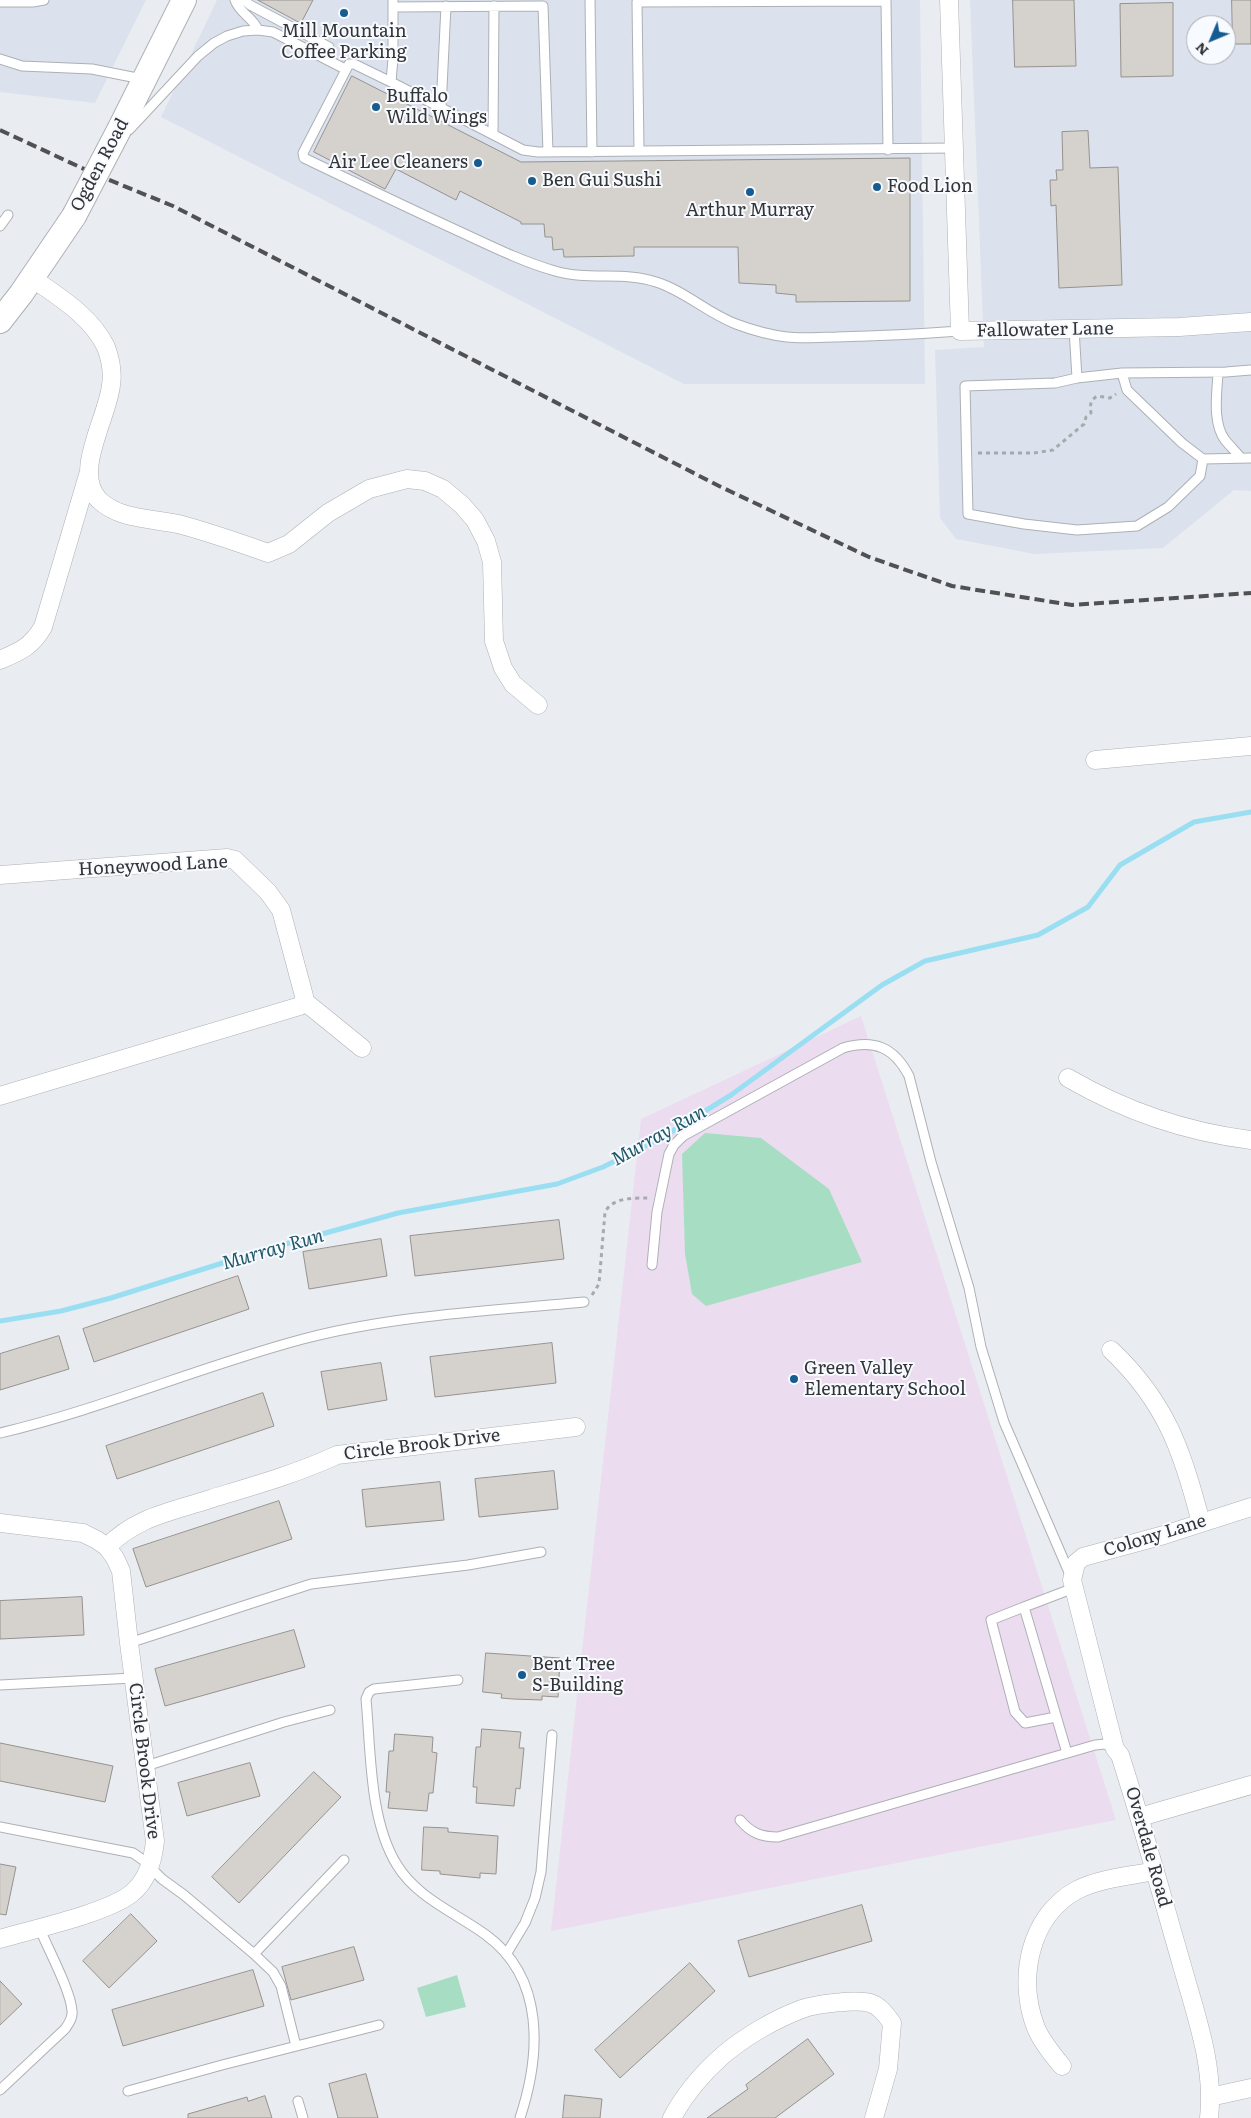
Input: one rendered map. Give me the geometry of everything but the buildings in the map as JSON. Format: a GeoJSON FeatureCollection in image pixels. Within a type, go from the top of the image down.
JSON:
{"type":"FeatureCollection","features":[{"type":"Feature","properties":{"kind":"street","name":"Ogden Road"},"geometry":{"type":"LineString","coordinates":[[0,321],[74,216],[184,0]]}},
{"type":"Feature","properties":{"kind":"street","name":"Fallowater Lane"},"geometry":{"type":"LineString","coordinates":[[949,0],[960,331],[1179,327],[1251,322]]}},
{"type":"Feature","properties":{"kind":"street"},"geometry":{"type":"LineString","coordinates":[[0,660],[26,649],[35,641],[43,627],[112,384],[111,365],[106,348],[84,317],[32,278]]}},
{"type":"Feature","properties":{"kind":"street"},"geometry":{"type":"LineString","coordinates":[[88,474],[91,487],[99,500],[113,509],[130,516],[196,529],[268,553],[289,544],[328,513],[369,489],[407,479],[425,481],[443,488],[475,520],[486,542],[492,562],[494,641],[504,668],[513,684],[538,705]]}},
{"type":"Feature","properties":{"kind":"street"},"geometry":{"type":"LineString","coordinates":[[1095,760],[1251,746]]}},
{"type":"Feature","properties":{"kind":"street","name":"Honeywood Lane"},"geometry":{"type":"LineString","coordinates":[[0,875],[228,858],[235,860],[268,892],[281,910],[304,1001]]}},
{"type":"Feature","properties":{"kind":"street"},"geometry":{"type":"LineString","coordinates":[[0,1096],[300,1006],[304,1001],[362,1048]]}},
{"type":"Feature","properties":{"kind":"street"},"geometry":{"type":"LineString","coordinates":[[1068,1078],[1135,1111],[1165,1122],[1204,1133],[1251,1140]]}},
{"type":"Feature","properties":{"kind":"street"},"geometry":{"type":"LineString","coordinates":[[1111,1350],[1129,1367],[1148,1390],[1164,1416],[1192,1487],[1201,1523]]}},
{"type":"Feature","properties":{"kind":"street","name":"Circle Brook Drive"},"geometry":{"type":"LineString","coordinates":[[0,1939],[93,1911],[120,1900],[132,1893],[143,1881],[150,1868],[155,1841],[121,1572],[115,1558],[107,1547],[120,1534],[145,1520],[306,1469],[337,1454],[576,1427]]}},
{"type":"Feature","properties":{"kind":"street","name":"Colony Lane"},"geometry":{"type":"LineString","coordinates":[[1073,1584],[1076,1563],[1083,1557],[1201,1523],[1251,1506]]}},
{"type":"Feature","properties":{"kind":"street"},"geometry":{"type":"LineString","coordinates":[[0,1523],[83,1534],[107,1547]]}},
{"type":"Feature","properties":{"kind":"street","name":"Overdale Road"},"geometry":{"type":"LineString","coordinates":[[1073,1584],[1115,1749],[1120,1754],[1140,1817],[1204,2045],[1210,2096],[1209,2118]]}},
{"type":"Feature","properties":{"kind":"street"},"geometry":{"type":"LineString","coordinates":[[1140,1817],[1251,1785]]}},
{"type":"Feature","properties":{"kind":"street"},"geometry":{"type":"LineString","coordinates":[[1062,2066],[1048,2050],[1036,2028],[1031,2009],[1028,1968],[1032,1947],[1039,1927],[1048,1914],[1078,1890],[1092,1884],[1156,1871]]}},
{"type":"Feature","properties":{"kind":"street"},"geometry":{"type":"LineString","coordinates":[[672,2118],[682,2099],[715,2064],[747,2037],[803,2008],[849,2001],[870,2003],[881,2009],[892,2023],[888,2069],[874,2118]]}},
{"type":"Feature","properties":{"kind":"street"},"geometry":{"type":"LineString","coordinates":[[1210,2096],[1251,2088]]}},
{"type":"Feature","properties":{"kind":"lane"},"geometry":{"type":"LineString","coordinates":[[0,2],[44,0]]}},
{"type":"Feature","properties":{"kind":"lane"},"geometry":{"type":"LineString","coordinates":[[235,0],[241,11],[255,22],[258,30]]}},
{"type":"Feature","properties":{"kind":"lane"},"geometry":{"type":"LineString","coordinates":[[244,0],[328,47]]}},
{"type":"Feature","properties":{"kind":"lane"},"geometry":{"type":"LineString","coordinates":[[590,0],[592,152]]}},
{"type":"Feature","properties":{"kind":"lane"},"geometry":{"type":"LineString","coordinates":[[639,151],[637,2],[876,1],[886,1],[888,150]]}},
{"type":"Feature","properties":{"kind":"lane"},"geometry":{"type":"LineString","coordinates":[[391,82],[394,58],[393,3],[446,6],[544,6],[548,152]]}},
{"type":"Feature","properties":{"kind":"lane"},"geometry":{"type":"LineString","coordinates":[[441,108],[446,6]]}},
{"type":"Feature","properties":{"kind":"lane"},"geometry":{"type":"LineString","coordinates":[[493,134],[494,6]]}},
{"type":"Feature","properties":{"kind":"lane"},"geometry":{"type":"LineString","coordinates":[[106,154],[198,56],[214,43],[227,36],[243,31],[273,32],[345,69]]}},
{"type":"Feature","properties":{"kind":"lane"},"geometry":{"type":"LineString","coordinates":[[0,59],[22,66],[92,69],[145,79]]}},
{"type":"Feature","properties":{"kind":"lane"},"geometry":{"type":"LineString","coordinates":[[954,148],[592,152],[523,150],[391,82],[354,64],[349,64],[303,153],[304,158],[390,200],[507,253],[555,271],[569,274],[588,277],[632,276],[655,281],[678,290],[714,314],[734,324],[761,332],[788,338],[960,331]]}},
{"type":"Feature","properties":{"kind":"lane"},"geometry":{"type":"LineString","coordinates":[[0,226],[8,215]]}},
{"type":"Feature","properties":{"kind":"lane"},"geometry":{"type":"LineString","coordinates":[[1074,329],[1077,378]]}},
{"type":"Feature","properties":{"kind":"lane"},"geometry":{"type":"LineString","coordinates":[[1203,458],[1200,476],[1158,514],[1136,526],[1077,530],[1024,524],[968,514],[965,386],[1055,383],[1077,378],[1122,373],[1218,373],[1251,370]]}},
{"type":"Feature","properties":{"kind":"lane"},"geometry":{"type":"LineString","coordinates":[[1122,373],[1127,390],[1182,443],[1203,458],[1251,458]]}},
{"type":"Feature","properties":{"kind":"lane"},"geometry":{"type":"LineString","coordinates":[[1218,373],[1216,400],[1218,420],[1224,438],[1241,458]]}},
{"type":"Feature","properties":{"kind":"lane"},"geometry":{"type":"LineString","coordinates":[[652,1265],[660,1200],[669,1154],[674,1145],[683,1136],[843,1048],[870,1044],[891,1052],[902,1064],[909,1076],[931,1162],[969,1288],[981,1348],[1004,1422],[1073,1584],[991,1620],[1015,1712],[1025,1723],[1056,1716]]}},
{"type":"Feature","properties":{"kind":"lane"},"geometry":{"type":"LineString","coordinates":[[0,1433],[39,1424],[230,1360],[305,1339],[411,1318],[584,1302]]}},
{"type":"Feature","properties":{"kind":"lane"},"geometry":{"type":"LineString","coordinates":[[129,1643],[311,1584],[468,1565],[541,1552]]}},
{"type":"Feature","properties":{"kind":"lane"},"geometry":{"type":"LineString","coordinates":[[1024,1607],[1067,1753]]}},
{"type":"Feature","properties":{"kind":"lane"},"geometry":{"type":"LineString","coordinates":[[0,1685],[134,1678]]}},
{"type":"Feature","properties":{"kind":"lane"},"geometry":{"type":"LineString","coordinates":[[458,1680],[374,1689],[369,1692],[366,1699],[375,1792],[387,1848],[399,1868],[414,1885],[440,1906],[486,1935],[507,1953],[523,1978],[531,1999],[534,2021],[532,2060],[527,2098],[520,2118]]}},
{"type":"Feature","properties":{"kind":"lane"},"geometry":{"type":"LineString","coordinates":[[146,1766],[284,1722],[330,1710]]}},
{"type":"Feature","properties":{"kind":"lane"},"geometry":{"type":"LineString","coordinates":[[507,1953],[525,1923],[535,1898],[541,1872],[552,1735]]}},
{"type":"Feature","properties":{"kind":"lane"},"geometry":{"type":"LineString","coordinates":[[740,1820],[746,1828],[756,1834],[765,1837],[778,1837],[1095,1744],[1105,1744],[1115,1749]]}},
{"type":"Feature","properties":{"kind":"lane"},"geometry":{"type":"LineString","coordinates":[[0,1827],[133,1854],[143,1860],[162,1880],[184,1895],[273,1972],[281,1986],[296,2046]]}},
{"type":"Feature","properties":{"kind":"lane"},"geometry":{"type":"LineString","coordinates":[[254,1954],[344,1860]]}},
{"type":"Feature","properties":{"kind":"lane"},"geometry":{"type":"LineString","coordinates":[[0,2090],[65,2029],[71,2020],[72,2011],[64,1985],[39,1927]]}},
{"type":"Feature","properties":{"kind":"lane"},"geometry":{"type":"LineString","coordinates":[[128,2091],[379,2025]]}},
{"type":"Feature","properties":{"kind":"lane"},"geometry":{"type":"LineString","coordinates":[[298,2102],[303,2118]]}},
{"type":"Feature","properties":{"kind":"path"},"geometry":{"type":"LineString","coordinates":[[966,453],[1034,453],[1053,450],[1084,424],[1086,417],[1091,413],[1090,404],[1092,400],[1097,396],[1110,398],[1127,390]]}},
{"type":"Feature","properties":{"kind":"path"},"geometry":{"type":"LineString","coordinates":[[584,1302],[596,1292],[599,1284],[605,1212],[618,1201],[626,1199],[660,1200]]}},
{"type":"Feature","properties":{"kind":"shaded area"},"geometry":{"type":"Polygon","coordinates":[[[0,0],[146,0],[95,103],[0,92],[0,0]]]}},
{"type":"Feature","properties":{"kind":"shaded area"},"geometry":{"type":"Polygon","coordinates":[[[217,0],[920,0],[925,384],[684,384],[161,117],[217,0]]]}},
{"type":"Feature","properties":{"kind":"shaded area"},"geometry":{"type":"Polygon","coordinates":[[[970,0],[1251,0],[1251,491],[1234,490],[1163,548],[1035,554],[956,539],[940,518],[935,350],[984,347],[970,0]]]}},
{"type":"Feature","properties":{"kind":"shaded area","name":"Green Valley Elementary School"},"geometry":{"type":"Polygon","coordinates":[[[861,1016],[1116,1820],[551,1931],[641,1119],[861,1016]]]}},
{"type":"Feature","properties":{"kind":"green space"},"geometry":{"type":"Polygon","coordinates":[[[705,1133],[761,1138],[829,1189],[862,1262],[706,1306],[692,1294],[685,1254],[682,1154],[705,1133]]]}},
{"type":"Feature","properties":{"kind":"green space"},"geometry":{"type":"Polygon","coordinates":[[[457,1975],[466,2007],[426,2017],[417,1988],[457,1975]]]}},
{"type":"Feature","properties":{"kind":"waterway","name":"Murray Run"},"geometry":{"type":"LineString","coordinates":[[0,1321],[61,1311],[111,1298],[264,1250],[398,1213],[557,1184],[603,1167],[663,1137],[731,1095],[882,985],[925,961],[1038,935],[1088,907],[1120,865],[1194,822],[1251,812]]}},
{"type":"Feature","properties":{"kind":"railway"},"geometry":{"type":"LineString","coordinates":[[0,130],[97,175],[173,206],[719,486],[869,557],[952,586],[1072,605],[1251,593]]}},
{"type":"Feature","properties":{"kind":"place","name":"Mill Mountain Coffee Parking"},"geometry":{"type":"Point","coordinates":[344,13]}},
{"type":"Feature","properties":{"kind":"place","name":"Buffalo Wild Wings"},"geometry":{"type":"Point","coordinates":[376,107]}},
{"type":"Feature","properties":{"kind":"place","name":"Air Lee Cleaners"},"geometry":{"type":"Point","coordinates":[478,163]}},
{"type":"Feature","properties":{"kind":"place","name":"Ben Gui Sushi"},"geometry":{"type":"Point","coordinates":[532,181]}},
{"type":"Feature","properties":{"kind":"place","name":"Food Lion"},"geometry":{"type":"Point","coordinates":[877,187]}},
{"type":"Feature","properties":{"kind":"place","name":"Arthur Murray"},"geometry":{"type":"Point","coordinates":[750,192]}},
{"type":"Feature","properties":{"kind":"place","name":"Green Valley Elementary School"},"geometry":{"type":"Point","coordinates":[794,1379]}},
{"type":"Feature","properties":{"kind":"place","name":"Bent Tree S-Building"},"geometry":{"type":"Point","coordinates":[522,1675]}}]}
